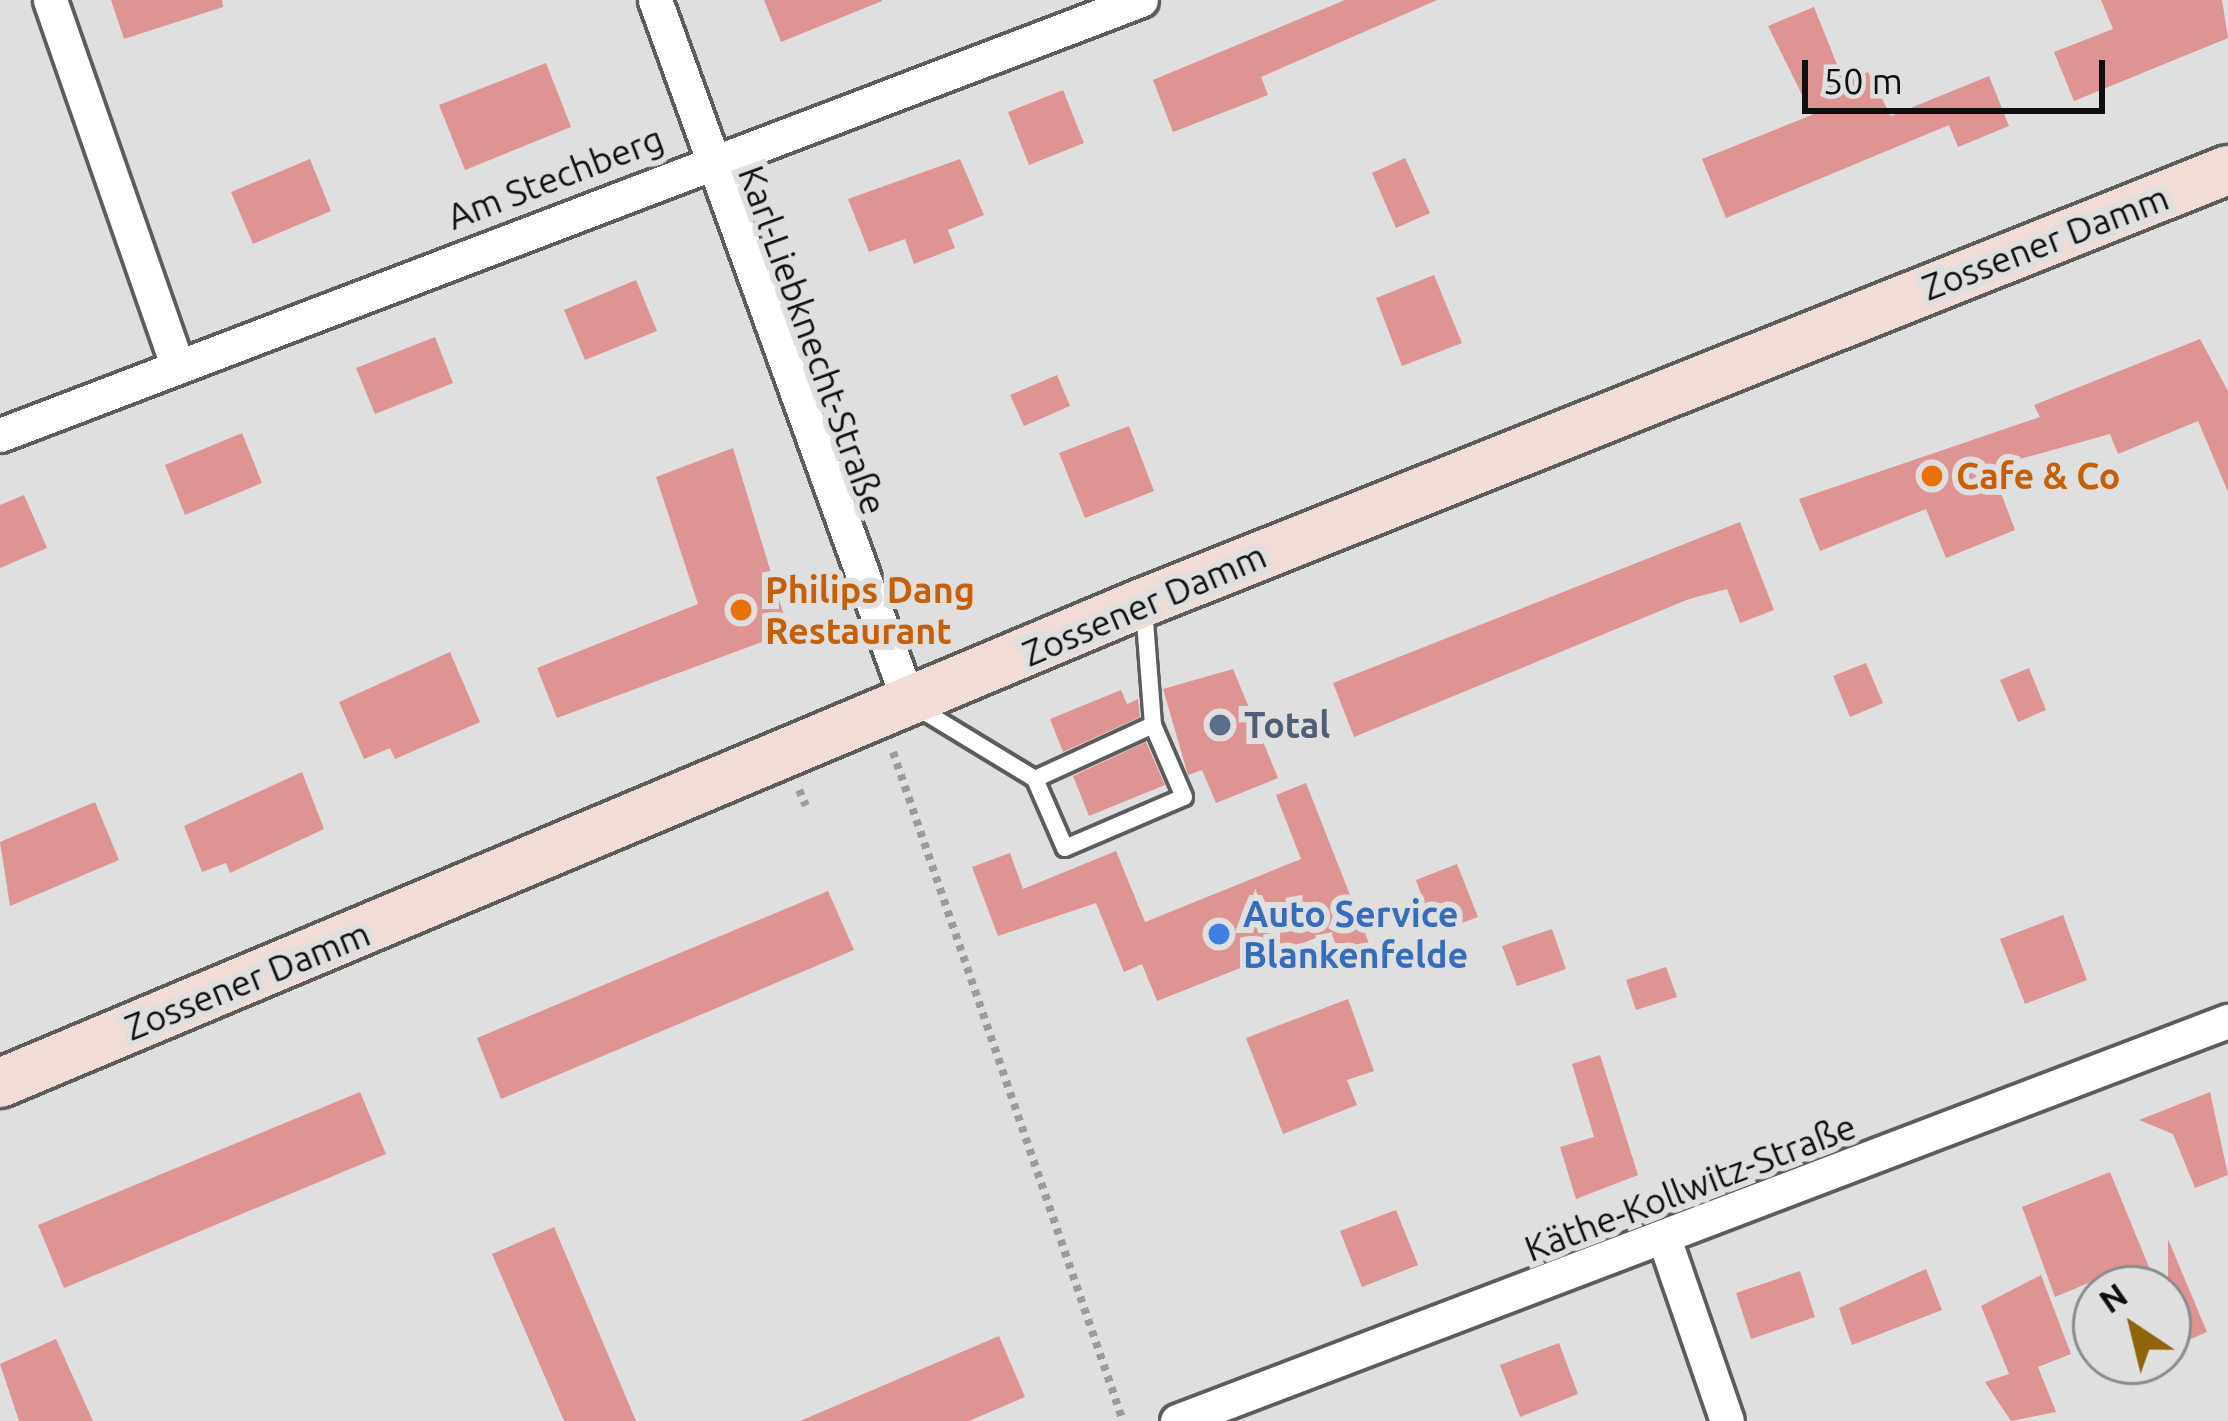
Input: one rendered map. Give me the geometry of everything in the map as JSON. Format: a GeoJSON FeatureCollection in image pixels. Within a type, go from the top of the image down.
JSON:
{"type":"FeatureCollection","features":[{"type":"Feature","properties":{"kind":"main road","name":"Zossener Damm"},"geometry":{"type":"LineString","coordinates":[[0,1083],[1142,603],[2228,170]]}},
{"type":"Feature","properties":{"kind":"street"},"geometry":{"type":"LineString","coordinates":[[50,0],[176,362]]}},
{"type":"Feature","properties":{"kind":"street","name":"Karl-Liebknecht-Straße"},"geometry":{"type":"LineString","coordinates":[[655,0],[707,161],[909,703]]}},
{"type":"Feature","properties":{"kind":"street","name":"Am Stechberg"},"geometry":{"type":"LineString","coordinates":[[0,435],[176,362],[1141,0]]}},
{"type":"Feature","properties":{"kind":"street","name":"Käthe-Kollwitz-Straße"},"geometry":{"type":"LineString","coordinates":[[1177,1421],[1240,1410],[2228,1021]]}},
{"type":"Feature","properties":{"kind":"street"},"geometry":{"type":"LineString","coordinates":[[1665,1241],[1727,1421]]}},
{"type":"Feature","properties":{"kind":"lane"},"geometry":{"type":"LineString","coordinates":[[909,703],[1035,778],[1065,848],[1184,797],[1153,725],[1142,603]]}},
{"type":"Feature","properties":{"kind":"lane"},"geometry":{"type":"LineString","coordinates":[[1035,778],[1153,725]]}},
{"type":"Feature","properties":{"kind":"path"},"geometry":{"type":"LineString","coordinates":[[892,751],[1123,1421]]}},
{"type":"Feature","properties":{"kind":"building"},"geometry":{"type":"Polygon","coordinates":[[[111,0],[222,0],[223,7],[124,39],[111,0]]]}},
{"type":"Feature","properties":{"kind":"building"},"geometry":{"type":"Polygon","coordinates":[[[764,0],[882,0],[882,1],[781,42],[764,0]]]}},
{"type":"Feature","properties":{"kind":"building"},"geometry":{"type":"Polygon","coordinates":[[[1345,0],[1437,0],[1261,77],[1268,95],[1173,132],[1153,80],[1345,0]]]}},
{"type":"Feature","properties":{"kind":"building"},"geometry":{"type":"Polygon","coordinates":[[[2101,0],[2222,0],[2228,38],[2074,101],[2054,52],[2113,29],[2101,0]]]}},
{"type":"Feature","properties":{"kind":"building"},"geometry":{"type":"Polygon","coordinates":[[[1814,7],[1844,82],[1868,72],[1891,116],[1989,76],[2009,126],[1958,147],[1949,125],[1726,218],[1702,159],[1812,115],[1768,26],[1814,7]]]}},
{"type":"Feature","properties":{"kind":"building"},"geometry":{"type":"Polygon","coordinates":[[[546,63],[571,127],[465,170],[439,105],[546,63]]]}},
{"type":"Feature","properties":{"kind":"building"},"geometry":{"type":"Polygon","coordinates":[[[1063,90],[1084,143],[1029,165],[1008,112],[1063,90]]]}},
{"type":"Feature","properties":{"kind":"building"},"geometry":{"type":"Polygon","coordinates":[[[1405,158],[1430,213],[1396,228],[1372,173],[1405,158]]]}},
{"type":"Feature","properties":{"kind":"building"},"geometry":{"type":"Polygon","coordinates":[[[310,159],[331,211],[253,244],[231,192],[310,159]]]}},
{"type":"Feature","properties":{"kind":"building"},"geometry":{"type":"Polygon","coordinates":[[[960,159],[984,215],[948,230],[955,248],[914,264],[905,239],[869,252],[848,199],[960,159]]]}},
{"type":"Feature","properties":{"kind":"building"},"geometry":{"type":"Polygon","coordinates":[[[1434,275],[1462,343],[1402,366],[1376,298],[1434,275]]]}},
{"type":"Feature","properties":{"kind":"building"},"geometry":{"type":"Polygon","coordinates":[[[636,280],[657,331],[585,360],[564,310],[636,280]]]}},
{"type":"Feature","properties":{"kind":"building"},"geometry":{"type":"Polygon","coordinates":[[[435,337],[453,383],[375,414],[356,368],[435,337]]]}},
{"type":"Feature","properties":{"kind":"building"},"geometry":{"type":"Polygon","coordinates":[[[2200,339],[2228,391],[2228,492],[2198,421],[2118,454],[2110,434],[1991,467],[2015,530],[1946,558],[1926,509],[1820,551],[1799,499],[2040,417],[2034,405],[2200,339]]]}},
{"type":"Feature","properties":{"kind":"building"},"geometry":{"type":"Polygon","coordinates":[[[1057,375],[1070,406],[1024,426],[1010,395],[1057,375]]]}},
{"type":"Feature","properties":{"kind":"building"},"geometry":{"type":"Polygon","coordinates":[[[1129,426],[1154,491],[1085,518],[1059,453],[1129,426]]]}},
{"type":"Feature","properties":{"kind":"building"},"geometry":{"type":"Polygon","coordinates":[[[242,433],[262,483],[185,515],[165,465],[242,433]]]}},
{"type":"Feature","properties":{"kind":"building"},"geometry":{"type":"Polygon","coordinates":[[[733,448],[789,632],[557,718],[537,668],[698,604],[656,477],[733,448]]]}},
{"type":"Feature","properties":{"kind":"building"},"geometry":{"type":"Polygon","coordinates":[[[24,495],[47,548],[0,568],[0,505],[24,495]]]}},
{"type":"Feature","properties":{"kind":"building"},"geometry":{"type":"Polygon","coordinates":[[[1740,522],[1774,610],[1740,623],[1727,589],[1689,599],[1354,737],[1333,683],[1740,522]]]}},
{"type":"Feature","properties":{"kind":"building"},"geometry":{"type":"Polygon","coordinates":[[[450,652],[480,722],[395,759],[390,748],[364,759],[339,702],[450,652]]]}},
{"type":"Feature","properties":{"kind":"building"},"geometry":{"type":"Polygon","coordinates":[[[1866,663],[1883,703],[1850,717],[1833,676],[1866,663]]]}},
{"type":"Feature","properties":{"kind":"building"},"geometry":{"type":"Polygon","coordinates":[[[2029,668],[2046,710],[2018,722],[2000,680],[2029,668]]]}},
{"type":"Feature","properties":{"kind":"building","name":"Total"},"geometry":{"type":"Polygon","coordinates":[[[1233,669],[1278,778],[1216,803],[1202,770],[1188,775],[1163,689],[1233,669]]]}},
{"type":"Feature","properties":{"kind":"building"},"geometry":{"type":"Polygon","coordinates":[[[1121,690],[1127,704],[1138,699],[1140,717],[1063,752],[1050,719],[1121,690]]]}},
{"type":"Feature","properties":{"kind":"building"},"geometry":{"type":"Polygon","coordinates":[[[1146,742],[1165,785],[1089,816],[1073,776],[1146,742]]]}},
{"type":"Feature","properties":{"kind":"building"},"geometry":{"type":"Polygon","coordinates":[[[302,772],[324,829],[230,873],[226,863],[202,872],[184,826],[302,772]]]}},
{"type":"Feature","properties":{"kind":"building"},"geometry":{"type":"Polygon","coordinates":[[[1306,783],[1374,956],[1345,968],[1331,932],[1157,1001],[1142,964],[1124,972],[1096,903],[998,936],[972,867],[1010,853],[1023,889],[1116,851],[1145,922],[1301,859],[1276,795],[1306,783]]]}},
{"type":"Feature","properties":{"kind":"building"},"geometry":{"type":"Polygon","coordinates":[[[95,802],[119,860],[10,906],[0,842],[95,802]]]}},
{"type":"Feature","properties":{"kind":"building"},"geometry":{"type":"Polygon","coordinates":[[[1457,864],[1478,917],[1435,933],[1416,880],[1457,864]]]}},
{"type":"Feature","properties":{"kind":"building"},"geometry":{"type":"Polygon","coordinates":[[[828,891],[854,950],[501,1099],[477,1038],[828,891]]]}},
{"type":"Feature","properties":{"kind":"building"},"geometry":{"type":"Polygon","coordinates":[[[2063,915],[2087,980],[2025,1004],[2000,939],[2063,915]]]}},
{"type":"Feature","properties":{"kind":"building"},"geometry":{"type":"Polygon","coordinates":[[[1552,929],[1566,969],[1517,986],[1502,946],[1552,929]]]}},
{"type":"Feature","properties":{"kind":"building"},"geometry":{"type":"Polygon","coordinates":[[[1666,967],[1677,997],[1636,1010],[1626,980],[1666,967]]]}},
{"type":"Feature","properties":{"kind":"building"},"geometry":{"type":"Polygon","coordinates":[[[1348,999],[1374,1071],[1347,1080],[1357,1105],[1283,1134],[1246,1038],[1348,999]]]}},
{"type":"Feature","properties":{"kind":"building"},"geometry":{"type":"Polygon","coordinates":[[[1600,1055],[1638,1175],[1576,1199],[1560,1147],[1594,1137],[1572,1064],[1600,1055]]]}},
{"type":"Feature","properties":{"kind":"building"},"geometry":{"type":"Polygon","coordinates":[[[360,1092],[386,1154],[64,1288],[38,1225],[360,1092]]]}},
{"type":"Feature","properties":{"kind":"building"},"geometry":{"type":"Polygon","coordinates":[[[2210,1092],[2228,1175],[2195,1188],[2173,1134],[2139,1120],[2210,1092]]]}},
{"type":"Feature","properties":{"kind":"building"},"geometry":{"type":"Polygon","coordinates":[[[2110,1172],[2148,1265],[2072,1265],[2072,1290],[2055,1297],[2022,1207],[2110,1172]]]}},
{"type":"Feature","properties":{"kind":"building"},"geometry":{"type":"Polygon","coordinates":[[[1396,1210],[1418,1265],[1362,1287],[1340,1231],[1396,1210]]]}},
{"type":"Feature","properties":{"kind":"building"},"geometry":{"type":"Polygon","coordinates":[[[554,1227],[636,1421],[564,1421],[492,1254],[554,1227]]]}},
{"type":"Feature","properties":{"kind":"building"},"geometry":{"type":"Polygon","coordinates":[[[2168,1239],[2179,1265],[2168,1265],[2168,1239]]]}},
{"type":"Feature","properties":{"kind":"building"},"geometry":{"type":"Polygon","coordinates":[[[1926,1269],[1942,1310],[1852,1345],[1839,1308],[1926,1269]]]}},
{"type":"Feature","properties":{"kind":"building"},"geometry":{"type":"Polygon","coordinates":[[[1800,1271],[1815,1317],[1751,1339],[1736,1293],[1800,1271]]]}},
{"type":"Feature","properties":{"kind":"building"},"geometry":{"type":"Polygon","coordinates":[[[2041,1275],[2071,1354],[2038,1367],[2056,1412],[2011,1421],[1985,1382],[2009,1374],[1981,1306],[2041,1275]]]}},
{"type":"Feature","properties":{"kind":"building"},"geometry":{"type":"Polygon","coordinates":[[[2192,1296],[2207,1332],[2192,1339],[2192,1296]]]}},
{"type":"Feature","properties":{"kind":"building"},"geometry":{"type":"Polygon","coordinates":[[[999,1336],[1025,1397],[969,1421],[800,1421],[999,1336]]]}},
{"type":"Feature","properties":{"kind":"building"},"geometry":{"type":"Polygon","coordinates":[[[56,1339],[93,1421],[19,1421],[0,1364],[56,1339]]]}},
{"type":"Feature","properties":{"kind":"building"},"geometry":{"type":"Polygon","coordinates":[[[1559,1343],[1578,1394],[1520,1417],[1500,1365],[1559,1343]]]}},
{"type":"Feature","properties":{"kind":"place","name":"Cafe & Co"},"geometry":{"type":"Point","coordinates":[1932,476]}},
{"type":"Feature","properties":{"kind":"place","name":"Philips Dang Restaurant"},"geometry":{"type":"Point","coordinates":[741,610]}},
{"type":"Feature","properties":{"kind":"place","name":"Total"},"geometry":{"type":"Point","coordinates":[1220,725]}},
{"type":"Feature","properties":{"kind":"place","name":"Auto Service Blankenfelde"},"geometry":{"type":"Point","coordinates":[1219,934]}}]}
